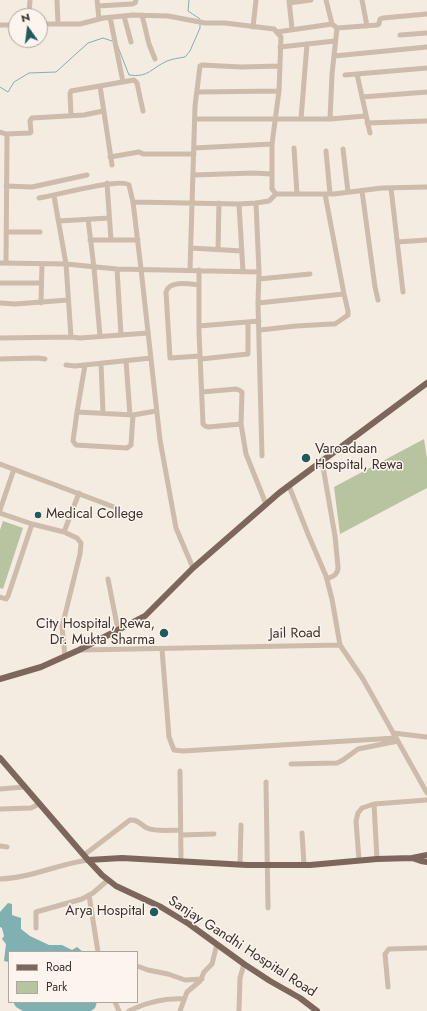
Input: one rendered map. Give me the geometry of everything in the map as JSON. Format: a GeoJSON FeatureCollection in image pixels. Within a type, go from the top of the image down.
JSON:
{"type":"FeatureCollection","features":[{"type":"Feature","properties":{"kind":"main road"},"geometry":{"type":"LineString","coordinates":[[0,679],[41,667],[79,650],[145,616],[193,568],[266,504],[427,383]]}},
{"type":"Feature","properties":{"kind":"main road","name":"Sanjay Gandhi Hospital Road"},"geometry":{"type":"LineString","coordinates":[[0,758],[86,858],[108,880],[116,886],[161,907],[189,924],[244,964],[300,998],[317,1011]]}},
{"type":"Feature","properties":{"kind":"main road"},"geometry":{"type":"LineString","coordinates":[[86,858],[122,858],[240,865],[304,865],[359,860],[412,858],[427,855]]}},
{"type":"Feature","properties":{"kind":"main road"},"geometry":{"type":"LineString","coordinates":[[412,858],[427,862]]}},
{"type":"Feature","properties":{"kind":"street"},"geometry":{"type":"LineString","coordinates":[[57,0],[58,24]]}},
{"type":"Feature","properties":{"kind":"street"},"geometry":{"type":"LineString","coordinates":[[98,0],[99,19]]}},
{"type":"Feature","properties":{"kind":"street"},"geometry":{"type":"LineString","coordinates":[[98,6],[132,4],[135,3],[136,0]]}},
{"type":"Feature","properties":{"kind":"street"},"geometry":{"type":"LineString","coordinates":[[253,27],[256,0]]}},
{"type":"Feature","properties":{"kind":"street"},"geometry":{"type":"LineString","coordinates":[[292,29],[289,2],[310,0]]}},
{"type":"Feature","properties":{"kind":"street"},"geometry":{"type":"LineString","coordinates":[[326,0],[332,24],[337,28],[378,25],[380,19],[383,18],[427,14]]}},
{"type":"Feature","properties":{"kind":"street"},"geometry":{"type":"LineString","coordinates":[[363,0],[367,26]]}},
{"type":"Feature","properties":{"kind":"street"},"geometry":{"type":"LineString","coordinates":[[48,24],[80,24],[110,17],[142,15],[168,16],[205,22],[274,29],[281,37],[279,91],[272,144],[271,174],[272,189],[276,194]]}},
{"type":"Feature","properties":{"kind":"street"},"geometry":{"type":"LineString","coordinates":[[142,15],[149,44],[155,59]]}},
{"type":"Feature","properties":{"kind":"street"},"geometry":{"type":"LineString","coordinates":[[124,16],[131,42]]}},
{"type":"Feature","properties":{"kind":"street"},"geometry":{"type":"LineString","coordinates":[[110,17],[123,82]]}},
{"type":"Feature","properties":{"kind":"street"},"geometry":{"type":"LineString","coordinates":[[277,32],[332,24]]}},
{"type":"Feature","properties":{"kind":"street"},"geometry":{"type":"LineString","coordinates":[[330,119],[332,74],[337,28]]}},
{"type":"Feature","properties":{"kind":"street"},"geometry":{"type":"LineString","coordinates":[[400,35],[427,33]]}},
{"type":"Feature","properties":{"kind":"street"},"geometry":{"type":"LineString","coordinates":[[280,47],[335,41]]}},
{"type":"Feature","properties":{"kind":"street"},"geometry":{"type":"LineString","coordinates":[[301,119],[307,44]]}},
{"type":"Feature","properties":{"kind":"street"},"geometry":{"type":"LineString","coordinates":[[334,56],[427,47]]}},
{"type":"Feature","properties":{"kind":"street"},"geometry":{"type":"LineString","coordinates":[[190,270],[192,248],[195,120],[199,69],[202,65],[242,67],[280,66]]}},
{"type":"Feature","properties":{"kind":"street"},"geometry":{"type":"LineString","coordinates":[[345,75],[427,68]]}},
{"type":"Feature","properties":{"kind":"street"},"geometry":{"type":"LineString","coordinates":[[357,74],[365,116],[370,133]]}},
{"type":"Feature","properties":{"kind":"street"},"geometry":{"type":"LineString","coordinates":[[71,116],[71,91],[136,81],[143,111]]}},
{"type":"Feature","properties":{"kind":"street"},"geometry":{"type":"LineString","coordinates":[[100,86],[112,165]]}},
{"type":"Feature","properties":{"kind":"street"},"geometry":{"type":"LineString","coordinates":[[197,92],[279,91]]}},
{"type":"Feature","properties":{"kind":"street"},"geometry":{"type":"LineString","coordinates":[[362,97],[427,92]]}},
{"type":"Feature","properties":{"kind":"street"},"geometry":{"type":"LineString","coordinates":[[0,132],[6,134],[30,133],[30,121],[32,118],[71,116],[103,112]]}},
{"type":"Feature","properties":{"kind":"street"},"geometry":{"type":"LineString","coordinates":[[195,120],[330,119],[365,116]]}},
{"type":"Feature","properties":{"kind":"street"},"geometry":{"type":"LineString","coordinates":[[367,123],[427,121]]}},
{"type":"Feature","properties":{"kind":"street"},"geometry":{"type":"LineString","coordinates":[[6,134],[6,264]]}},
{"type":"Feature","properties":{"kind":"street"},"geometry":{"type":"LineString","coordinates":[[194,148],[272,144]]}},
{"type":"Feature","properties":{"kind":"street"},"geometry":{"type":"LineString","coordinates":[[294,148],[297,194]]}},
{"type":"Feature","properties":{"kind":"street"},"geometry":{"type":"LineString","coordinates":[[343,149],[348,192]]}},
{"type":"Feature","properties":{"kind":"street"},"geometry":{"type":"LineString","coordinates":[[260,330],[335,324],[348,315],[328,194],[326,151]]}},
{"type":"Feature","properties":{"kind":"street"},"geometry":{"type":"LineString","coordinates":[[110,157],[139,152],[143,154],[194,154]]}},
{"type":"Feature","properties":{"kind":"street"},"geometry":{"type":"LineString","coordinates":[[193,175],[254,173],[271,174]]}},
{"type":"Feature","properties":{"kind":"street"},"geometry":{"type":"LineString","coordinates":[[6,186],[32,187],[87,175]]}},
{"type":"Feature","properties":{"kind":"street"},"geometry":{"type":"LineString","coordinates":[[39,198],[107,184],[128,183],[133,202],[156,411],[171,507],[179,537],[193,568]]}},
{"type":"Feature","properties":{"kind":"street"},"geometry":{"type":"LineString","coordinates":[[107,184],[111,240]]}},
{"type":"Feature","properties":{"kind":"street"},"geometry":{"type":"LineString","coordinates":[[133,202],[239,204],[268,201],[276,194],[328,194],[391,188],[427,187]]}},
{"type":"Feature","properties":{"kind":"street"},"geometry":{"type":"LineString","coordinates":[[391,188],[403,292]]}},
{"type":"Feature","properties":{"kind":"street"},"geometry":{"type":"LineString","coordinates":[[362,191],[378,300]]}},
{"type":"Feature","properties":{"kind":"street"},"geometry":{"type":"LineString","coordinates":[[54,196],[66,264],[71,337]]}},
{"type":"Feature","properties":{"kind":"street"},"geometry":{"type":"LineString","coordinates":[[218,250],[219,203]]}},
{"type":"Feature","properties":{"kind":"street"},"geometry":{"type":"LineString","coordinates":[[256,203],[259,272],[258,304],[260,330],[262,456]]}},
{"type":"Feature","properties":{"kind":"street"},"geometry":{"type":"LineString","coordinates":[[239,204],[243,272]]}},
{"type":"Feature","properties":{"kind":"street"},"geometry":{"type":"LineString","coordinates":[[0,209],[6,209]]}},
{"type":"Feature","properties":{"kind":"street"},"geometry":{"type":"LineString","coordinates":[[59,221],[109,218]]}},
{"type":"Feature","properties":{"kind":"street"},"geometry":{"type":"LineString","coordinates":[[88,219],[100,336]]}},
{"type":"Feature","properties":{"kind":"street"},"geometry":{"type":"LineString","coordinates":[[6,232],[40,232]]}},
{"type":"Feature","properties":{"kind":"street"},"geometry":{"type":"LineString","coordinates":[[90,240],[138,240]]}},
{"type":"Feature","properties":{"kind":"street"},"geometry":{"type":"LineString","coordinates":[[397,242],[427,240]]}},
{"type":"Feature","properties":{"kind":"street"},"geometry":{"type":"LineString","coordinates":[[192,248],[242,251]]}},
{"type":"Feature","properties":{"kind":"street"},"geometry":{"type":"LineString","coordinates":[[0,263],[66,264],[94,268],[117,269],[259,272]]}},
{"type":"Feature","properties":{"kind":"street"},"geometry":{"type":"LineString","coordinates":[[41,303],[42,264]]}},
{"type":"Feature","properties":{"kind":"street"},"geometry":{"type":"LineString","coordinates":[[117,269],[121,335]]}},
{"type":"Feature","properties":{"kind":"street"},"geometry":{"type":"LineString","coordinates":[[199,270],[199,326],[203,424],[208,427],[241,424]]}},
{"type":"Feature","properties":{"kind":"street"},"geometry":{"type":"LineString","coordinates":[[259,279],[310,274]]}},
{"type":"Feature","properties":{"kind":"street"},"geometry":{"type":"LineString","coordinates":[[0,283],[41,283]]}},
{"type":"Feature","properties":{"kind":"street"},"geometry":{"type":"LineString","coordinates":[[199,285],[171,285],[166,292],[170,358],[248,354],[248,322]]}},
{"type":"Feature","properties":{"kind":"street"},"geometry":{"type":"LineString","coordinates":[[258,304],[344,294]]}},
{"type":"Feature","properties":{"kind":"street"},"geometry":{"type":"LineString","coordinates":[[0,304],[41,303],[68,300]]}},
{"type":"Feature","properties":{"kind":"street"},"geometry":{"type":"LineString","coordinates":[[199,326],[259,321]]}},
{"type":"Feature","properties":{"kind":"street"},"geometry":{"type":"LineString","coordinates":[[0,338],[80,338],[148,333]]}},
{"type":"Feature","properties":{"kind":"street"},"geometry":{"type":"LineString","coordinates":[[66,365],[101,364],[151,358]]}},
{"type":"Feature","properties":{"kind":"street"},"geometry":{"type":"LineString","coordinates":[[0,359],[45,359]]}},
{"type":"Feature","properties":{"kind":"street"},"geometry":{"type":"LineString","coordinates":[[85,365],[73,441],[76,445],[127,448],[131,445],[132,415],[126,361]]}},
{"type":"Feature","properties":{"kind":"street"},"geometry":{"type":"LineString","coordinates":[[101,364],[103,414]]}},
{"type":"Feature","properties":{"kind":"street"},"geometry":{"type":"LineString","coordinates":[[202,392],[239,390],[242,392],[241,424],[246,454],[266,504]]}},
{"type":"Feature","properties":{"kind":"street"},"geometry":{"type":"LineString","coordinates":[[77,412],[132,415],[156,411]]}},
{"type":"Feature","properties":{"kind":"street"},"geometry":{"type":"LineString","coordinates":[[322,461],[335,536],[338,567],[338,572],[336,575],[327,579]]}},
{"type":"Feature","properties":{"kind":"street"},"geometry":{"type":"LineString","coordinates":[[0,464],[114,506]]}},
{"type":"Feature","properties":{"kind":"street"},"geometry":{"type":"LineString","coordinates":[[14,469],[0,512],[32,524],[64,532],[77,538],[81,543],[80,554],[62,628],[65,656]]}},
{"type":"Feature","properties":{"kind":"street"},"geometry":{"type":"LineString","coordinates":[[289,486],[327,579],[340,645]]}},
{"type":"Feature","properties":{"kind":"street"},"geometry":{"type":"LineString","coordinates":[[64,532],[79,493]]}},
{"type":"Feature","properties":{"kind":"street"},"geometry":{"type":"LineString","coordinates":[[0,597],[6,599],[8,596],[32,524]]}},
{"type":"Feature","properties":{"kind":"street"},"geometry":{"type":"LineString","coordinates":[[108,579],[118,630]]}},
{"type":"Feature","properties":{"kind":"street","name":"Jail Road"},"geometry":{"type":"LineString","coordinates":[[79,650],[340,645],[363,679],[427,793]]}},
{"type":"Feature","properties":{"kind":"street"},"geometry":{"type":"LineString","coordinates":[[162,649],[169,738],[174,750],[183,751],[397,740]]}},
{"type":"Feature","properties":{"kind":"street"},"geometry":{"type":"LineString","coordinates":[[393,732],[427,736]]}},
{"type":"Feature","properties":{"kind":"street"},"geometry":{"type":"LineString","coordinates":[[291,764],[337,763],[358,749],[397,740]]}},
{"type":"Feature","properties":{"kind":"street"},"geometry":{"type":"LineString","coordinates":[[180,771],[181,862]]}},
{"type":"Feature","properties":{"kind":"street"},"geometry":{"type":"LineString","coordinates":[[266,782],[268,908]]}},
{"type":"Feature","properties":{"kind":"street"},"geometry":{"type":"LineString","coordinates":[[0,789],[24,787]]}},
{"type":"Feature","properties":{"kind":"street"},"geometry":{"type":"LineString","coordinates":[[359,860],[356,821],[362,808],[374,804],[427,800]]}},
{"type":"Feature","properties":{"kind":"street"},"geometry":{"type":"LineString","coordinates":[[0,809],[31,808],[39,804]]}},
{"type":"Feature","properties":{"kind":"street"},"geometry":{"type":"LineString","coordinates":[[374,804],[378,859]]}},
{"type":"Feature","properties":{"kind":"street"},"geometry":{"type":"LineString","coordinates":[[0,879],[30,876],[86,858],[130,820],[136,820],[150,829],[214,834]]}},
{"type":"Feature","properties":{"kind":"street"},"geometry":{"type":"LineString","coordinates":[[240,865],[241,825]]}},
{"type":"Feature","properties":{"kind":"street"},"geometry":{"type":"LineString","coordinates":[[302,833],[304,865]]}},
{"type":"Feature","properties":{"kind":"street"},"geometry":{"type":"LineString","coordinates":[[0,846],[6,847]]}},
{"type":"Feature","properties":{"kind":"street"},"geometry":{"type":"LineString","coordinates":[[36,928],[36,912],[82,899],[108,880]]}},
{"type":"Feature","properties":{"kind":"street"},"geometry":{"type":"LineString","coordinates":[[89,895],[98,951]]}},
{"type":"Feature","properties":{"kind":"street"},"geometry":{"type":"LineString","coordinates":[[180,1011],[187,992],[198,984],[204,972],[212,964],[217,944]]}},
{"type":"Feature","properties":{"kind":"street"},"geometry":{"type":"LineString","coordinates":[[388,987],[386,951],[389,949],[427,948]]}},
{"type":"Feature","properties":{"kind":"street"},"geometry":{"type":"LineString","coordinates":[[239,1011],[240,978],[244,964]]}},
{"type":"Feature","properties":{"kind":"street"},"geometry":{"type":"LineString","coordinates":[[138,966],[181,979],[202,978]]}},
{"type":"Feature","properties":{"kind":"street"},"geometry":{"type":"LineString","coordinates":[[129,1011],[162,999],[184,999]]}},
{"type":"Feature","properties":{"kind":"green space"},"geometry":{"type":"Polygon","coordinates":[[[424,439],[427,459],[427,488],[340,534],[334,487],[424,439]]]}},
{"type":"Feature","properties":{"kind":"green space"},"geometry":{"type":"Polygon","coordinates":[[[3,521],[23,528],[3,589],[0,588],[0,530],[3,521]]]}},
{"type":"Feature","properties":{"kind":"water"},"geometry":{"type":"Polygon","coordinates":[[[8,903],[12,904],[12,915],[21,918],[21,929],[30,936],[49,945],[62,945],[72,950],[77,947],[82,951],[8,951],[8,962],[4,961],[6,944],[2,939],[4,936],[2,928],[0,927],[0,912],[8,903]]]}},
{"type":"Feature","properties":{"kind":"water"},"geometry":{"type":"Polygon","coordinates":[[[14,1003],[97,1003],[95,1008],[91,1011],[23,1011],[16,1007],[14,1003]]]}},
{"type":"Feature","properties":{"kind":"waterway"},"geometry":{"type":"LineString","coordinates":[[189,0],[188,11],[200,19]]}},
{"type":"Feature","properties":{"kind":"waterway"},"geometry":{"type":"LineString","coordinates":[[118,47],[129,75],[136,76],[146,74],[167,61],[185,57],[190,51],[200,25]]}},
{"type":"Feature","properties":{"kind":"waterway"},"geometry":{"type":"LineString","coordinates":[[0,87],[8,92],[14,82],[29,73],[56,72],[88,43],[103,38],[112,41]]}},
{"type":"Feature","properties":{"kind":"place","name":"Varoadaan Hospital, Rewa"},"geometry":{"type":"Point","coordinates":[306,458]}},
{"type":"Feature","properties":{"kind":"place","name":"Medical College"},"geometry":{"type":"Point","coordinates":[38,515]}},
{"type":"Feature","properties":{"kind":"place","name":"City Hospital, Rewa, Dr. Mukta Sharma"},"geometry":{"type":"Point","coordinates":[164,633]}},
{"type":"Feature","properties":{"kind":"place","name":"Arya Hospital"},"geometry":{"type":"Point","coordinates":[154,912]}}]}
